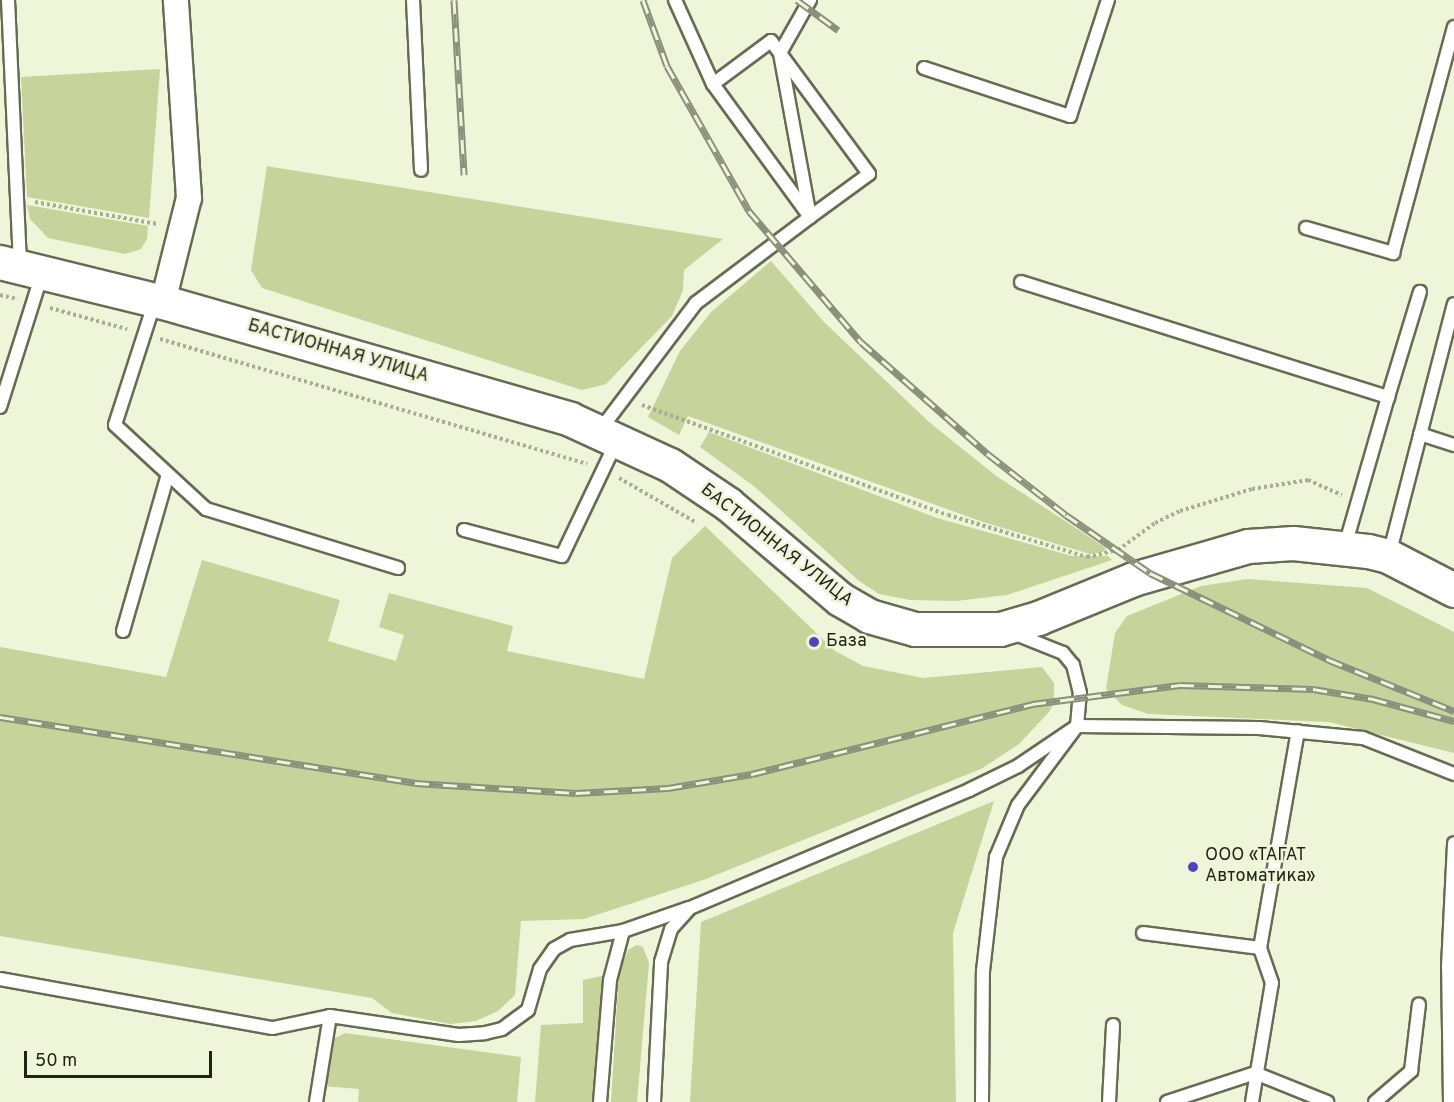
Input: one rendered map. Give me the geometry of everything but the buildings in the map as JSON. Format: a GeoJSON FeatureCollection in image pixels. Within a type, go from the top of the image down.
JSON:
{"type":"FeatureCollection","features":[{"type":"Feature","properties":{"kind":"main road","name":"БАСТИОННАЯ УЛИЦА"},"geometry":{"type":"LineString","coordinates":[[24,277],[159,301],[570,418],[670,465],[728,504],[840,599],[869,616],[915,629],[1000,629],[1038,618],[1133,579],[1248,546],[1293,543],[1344,547],[1388,556],[1454,590]]}},
{"type":"Feature","properties":{"kind":"street"},"geometry":{"type":"LineString","coordinates":[[159,301],[189,198],[176,0]]}},
{"type":"Feature","properties":{"kind":"lane"},"geometry":{"type":"LineString","coordinates":[[0,407],[24,277],[17,199],[8,0]]}},
{"type":"Feature","properties":{"kind":"lane"},"geometry":{"type":"LineString","coordinates":[[413,0],[421,170]]}},
{"type":"Feature","properties":{"kind":"lane"},"geometry":{"type":"LineString","coordinates":[[675,0],[713,84],[810,217]]}},
{"type":"Feature","properties":{"kind":"lane"},"geometry":{"type":"LineString","coordinates":[[810,0],[780,53],[810,217]]}},
{"type":"Feature","properties":{"kind":"lane"},"geometry":{"type":"LineString","coordinates":[[924,68],[1070,116],[1108,0]]}},
{"type":"Feature","properties":{"kind":"lane"},"geometry":{"type":"LineString","coordinates":[[1306,228],[1393,253],[1454,27]]}},
{"type":"Feature","properties":{"kind":"lane"},"geometry":{"type":"LineString","coordinates":[[464,530],[562,556],[604,469],[609,435],[624,398],[696,303],[869,174],[771,41],[713,84]]}},
{"type":"Feature","properties":{"kind":"lane"},"geometry":{"type":"LineString","coordinates":[[1021,282],[1388,397]]}},
{"type":"Feature","properties":{"kind":"lane"},"geometry":{"type":"LineString","coordinates":[[1344,547],[1420,292]]}},
{"type":"Feature","properties":{"kind":"lane"},"geometry":{"type":"LineString","coordinates":[[159,301],[145,335],[115,425],[206,509],[398,568]]}},
{"type":"Feature","properties":{"kind":"lane"},"geometry":{"type":"LineString","coordinates":[[1388,556],[1454,304]]}},
{"type":"Feature","properties":{"kind":"lane"},"geometry":{"type":"LineString","coordinates":[[1420,434],[1454,445]]}},
{"type":"Feature","properties":{"kind":"lane"},"geometry":{"type":"LineString","coordinates":[[123,630],[168,474]]}},
{"type":"Feature","properties":{"kind":"lane"},"geometry":{"type":"LineString","coordinates":[[982,1102],[983,971],[996,856],[1018,805],[1077,726],[1080,693],[1073,665],[1063,653],[1000,629]]}},
{"type":"Feature","properties":{"kind":"lane"},"geometry":{"type":"LineString","coordinates":[[0,979],[273,1028],[330,1016],[459,1035],[502,1029],[528,1010],[540,969],[554,949],[570,940],[623,931],[690,908],[1018,766],[1077,726],[1298,730],[1364,738],[1454,774]]}},
{"type":"Feature","properties":{"kind":"lane"},"geometry":{"type":"LineString","coordinates":[[1252,1102],[1255,1073],[1272,983],[1260,948],[1298,730]]}},
{"type":"Feature","properties":{"kind":"lane"},"geometry":{"type":"LineString","coordinates":[[1450,1102],[1454,843]]}},
{"type":"Feature","properties":{"kind":"lane"},"geometry":{"type":"LineString","coordinates":[[654,1102],[661,962],[671,929],[690,908]]}},
{"type":"Feature","properties":{"kind":"lane"},"geometry":{"type":"LineString","coordinates":[[600,1102],[610,980],[623,931]]}},
{"type":"Feature","properties":{"kind":"lane"},"geometry":{"type":"LineString","coordinates":[[1143,933],[1260,948]]}},
{"type":"Feature","properties":{"kind":"lane"},"geometry":{"type":"LineString","coordinates":[[1375,1102],[1411,1071],[1419,1004]]}},
{"type":"Feature","properties":{"kind":"lane"},"geometry":{"type":"LineString","coordinates":[[316,1102],[330,1016]]}},
{"type":"Feature","properties":{"kind":"lane"},"geometry":{"type":"LineString","coordinates":[[1109,1102],[1113,1025]]}},
{"type":"Feature","properties":{"kind":"lane"},"geometry":{"type":"LineString","coordinates":[[1167,1102],[1255,1073],[1328,1102]]}},
{"type":"Feature","properties":{"kind":"path"},"geometry":{"type":"LineString","coordinates":[[17,199],[182,228]]}},
{"type":"Feature","properties":{"kind":"path"},"geometry":{"type":"LineString","coordinates":[[0,295],[24,277],[145,335],[604,469],[697,523]]}},
{"type":"Feature","properties":{"kind":"path"},"geometry":{"type":"LineString","coordinates":[[624,398],[948,515],[1087,556],[1118,550],[1155,523],[1180,511],[1252,489],[1308,480],[1357,502]]}},
{"type":"Feature","properties":{"kind":"green space"},"geometry":{"type":"Polygon","coordinates":[[[160,69],[149,218],[27,197],[21,77],[160,69]]]}},
{"type":"Feature","properties":{"kind":"green space"},"geometry":{"type":"Polygon","coordinates":[[[267,166],[723,239],[684,270],[683,290],[672,316],[606,384],[582,390],[262,288],[251,270],[267,166]]]}},
{"type":"Feature","properties":{"kind":"green space"},"geometry":{"type":"Polygon","coordinates":[[[27,205],[148,226],[147,239],[141,249],[125,254],[48,238],[30,219],[27,205]]]}},
{"type":"Feature","properties":{"kind":"green space"},"geometry":{"type":"Polygon","coordinates":[[[771,261],[824,322],[929,422],[995,475],[1106,548],[1103,552],[1090,554],[983,522],[688,416],[679,435],[648,417],[680,351],[711,312],[771,261]]]}},
{"type":"Feature","properties":{"kind":"green space"},"geometry":{"type":"Polygon","coordinates":[[[709,432],[937,518],[1072,556],[1108,556],[1112,560],[1007,595],[956,601],[910,600],[879,594],[859,581],[755,487],[700,447],[709,432]]]}},
{"type":"Feature","properties":{"kind":"green space"},"geometry":{"type":"Polygon","coordinates":[[[705,526],[835,651],[863,666],[923,678],[1042,667],[1054,683],[1054,703],[1049,712],[1019,744],[981,769],[706,879],[584,919],[521,921],[515,995],[498,1011],[476,1021],[450,1024],[392,1013],[372,998],[0,936],[0,647],[166,677],[202,560],[340,600],[328,641],[396,661],[404,635],[379,627],[389,593],[513,626],[507,651],[644,679],[672,558],[705,526]]]}},
{"type":"Feature","properties":{"kind":"green space"},"geometry":{"type":"Polygon","coordinates":[[[1248,579],[1367,588],[1454,632],[1454,753],[1329,722],[1148,714],[1122,705],[1106,689],[1115,633],[1127,616],[1201,586],[1248,579]]]}},
{"type":"Feature","properties":{"kind":"green space"},"geometry":{"type":"Polygon","coordinates":[[[994,801],[953,933],[956,1102],[690,1102],[701,922],[994,801]]]}},
{"type":"Feature","properties":{"kind":"green space"},"geometry":{"type":"Polygon","coordinates":[[[637,945],[643,947],[649,963],[637,1102],[611,1102],[619,972],[628,950],[637,945]]]}},
{"type":"Feature","properties":{"kind":"green space"},"geometry":{"type":"Polygon","coordinates":[[[607,975],[592,1102],[535,1102],[541,1025],[583,1023],[583,980],[607,975]]]}},
{"type":"Feature","properties":{"kind":"green space"},"geometry":{"type":"Polygon","coordinates":[[[345,1033],[521,1057],[517,1102],[358,1102],[359,1089],[323,1086],[329,1047],[335,1038],[345,1033]]]}},
{"type":"Feature","properties":{"kind":"railway"},"geometry":{"type":"LineString","coordinates":[[454,0],[464,175]]}},
{"type":"Feature","properties":{"kind":"railway"},"geometry":{"type":"LineString","coordinates":[[643,0],[667,66],[749,211],[861,342],[988,454],[1066,515],[1150,573],[1329,660],[1454,711]]}},
{"type":"Feature","properties":{"kind":"railway"},"geometry":{"type":"LineString","coordinates":[[797,0],[838,30]]}},
{"type":"Feature","properties":{"kind":"railway"},"geometry":{"type":"LineString","coordinates":[[0,717],[415,783],[576,793],[668,788],[752,774],[1032,704],[1180,685],[1313,689],[1373,699],[1454,721]]}},
{"type":"Feature","properties":{"kind":"place","name":"База"},"geometry":{"type":"Point","coordinates":[814,642]}},
{"type":"Feature","properties":{"kind":"place","name":"ООО «ТАГАТ Автоматика»"},"geometry":{"type":"Point","coordinates":[1193,867]}}]}
